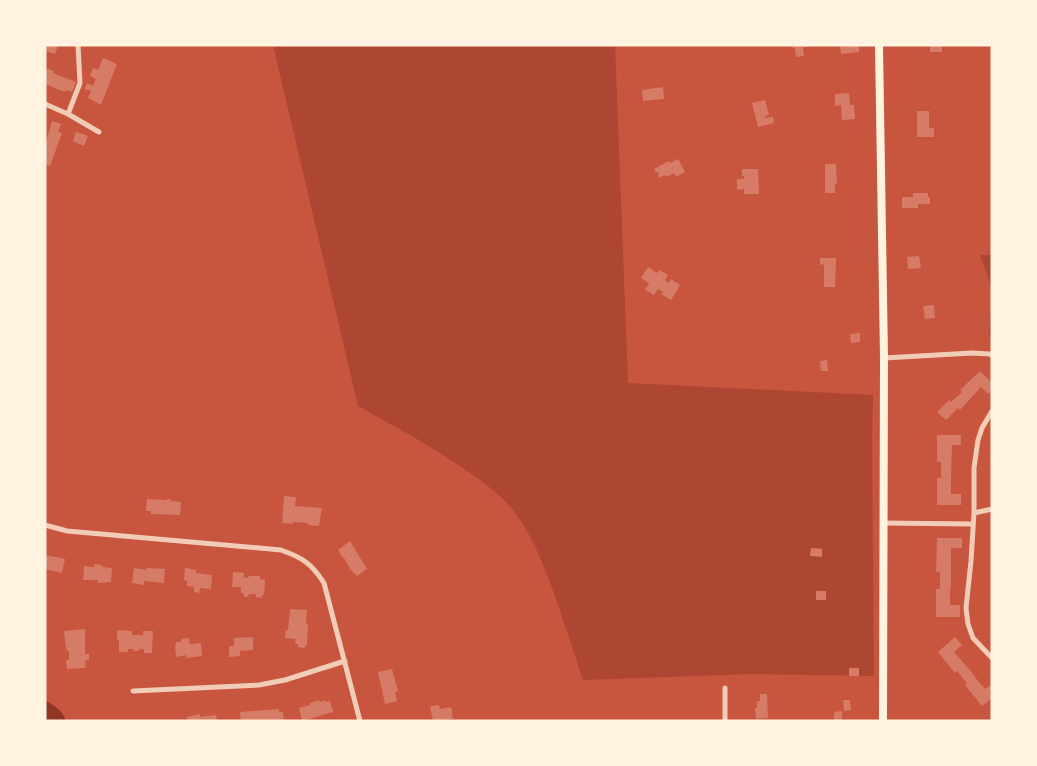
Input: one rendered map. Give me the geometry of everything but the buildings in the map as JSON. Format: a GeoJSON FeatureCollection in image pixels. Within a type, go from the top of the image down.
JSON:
{"type":"FeatureCollection","features":[{"type":"Feature","properties":{"kind":"main road"},"geometry":{"type":"LineString","coordinates":[[879,45],[884,358],[884,721]]}},
{"type":"Feature","properties":{"kind":"street"},"geometry":{"type":"LineString","coordinates":[[68,114],[80,83],[78,45]]}},
{"type":"Feature","properties":{"kind":"street"},"geometry":{"type":"LineString","coordinates":[[45,104],[99,132]]}},
{"type":"Feature","properties":{"kind":"street"},"geometry":{"type":"LineString","coordinates":[[884,358],[972,353],[992,356]]}},
{"type":"Feature","properties":{"kind":"street"},"geometry":{"type":"LineString","coordinates":[[992,411],[978,440],[974,468],[974,513],[966,608],[973,638],[992,658]]}},
{"type":"Feature","properties":{"kind":"street"},"geometry":{"type":"LineString","coordinates":[[974,513],[992,509]]}},
{"type":"Feature","properties":{"kind":"street"},"geometry":{"type":"LineString","coordinates":[[883,523],[972,524]]}},
{"type":"Feature","properties":{"kind":"street"},"geometry":{"type":"LineString","coordinates":[[45,525],[67,531],[281,549],[299,557],[314,568],[324,583],[360,721]]}},
{"type":"Feature","properties":{"kind":"street"},"geometry":{"type":"LineString","coordinates":[[133,692],[259,685],[285,680],[345,661]]}},
{"type":"Feature","properties":{"kind":"street"},"geometry":{"type":"LineString","coordinates":[[725,688],[725,721]]}},
{"type":"Feature","properties":{"kind":"shaded area"},"geometry":{"type":"Polygon","coordinates":[[[273,45],[615,45],[628,383],[873,395],[874,676],[754,674],[583,680],[544,568],[531,538],[513,510],[490,488],[451,460],[358,406],[273,45]]]}},
{"type":"Feature","properties":{"kind":"shaded area"},"geometry":{"type":"Polygon","coordinates":[[[980,255],[992,255],[992,289],[980,255]]]}},
{"type":"Feature","properties":{"kind":"shaded area"},"geometry":{"type":"Polygon","coordinates":[[[992,289],[992,340],[989,336],[992,289]]]}},
{"type":"Feature","properties":{"kind":"shaded area"},"geometry":{"type":"Polygon","coordinates":[[[45,700],[60,711],[66,721],[45,721],[45,700]]]}}]}
